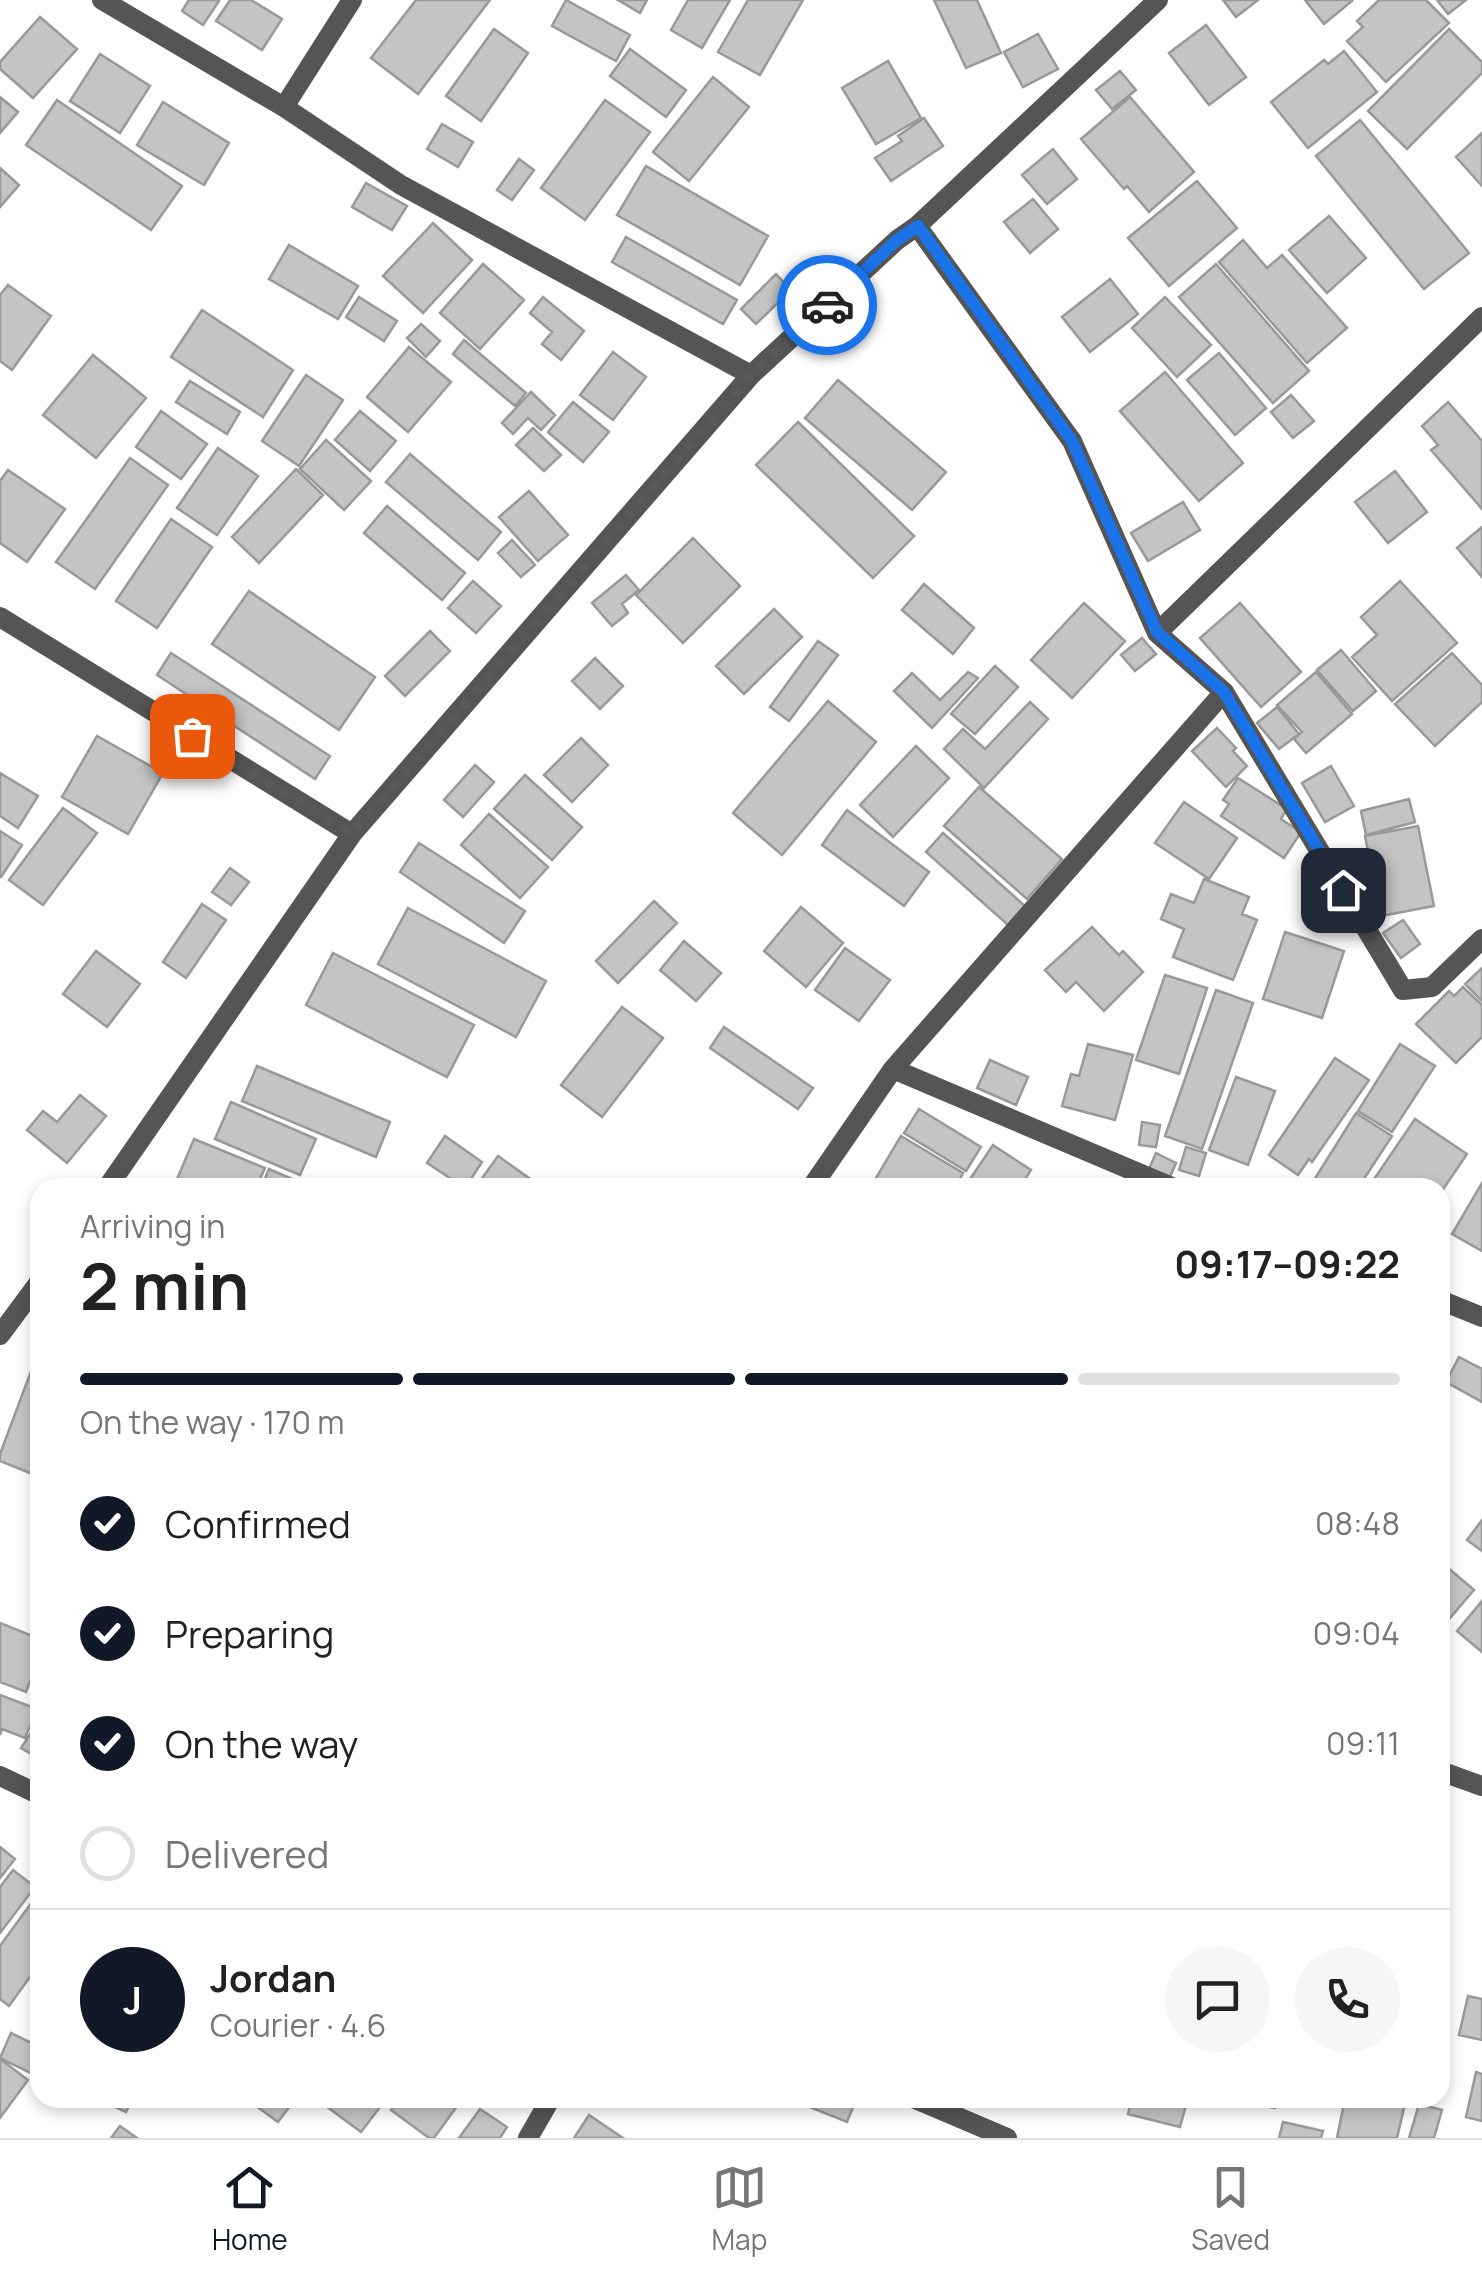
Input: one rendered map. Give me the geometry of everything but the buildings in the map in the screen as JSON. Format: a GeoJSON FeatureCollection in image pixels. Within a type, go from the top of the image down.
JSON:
{"type":"FeatureCollection","features":[{"type":"Feature","properties":{"kind":"street"},"geometry":{"type":"LineString","coordinates":[[102,0],[284,106],[402,184],[751,375]]}},
{"type":"Feature","properties":{"kind":"street"},"geometry":{"type":"LineString","coordinates":[[284,106],[352,0]]}},
{"type":"Feature","properties":{"kind":"street"},"geometry":{"type":"LineString","coordinates":[[114,1178],[352,834],[751,375],[897,240],[918,226],[1158,0]]}},
{"type":"Feature","properties":{"kind":"street"},"geometry":{"type":"LineString","coordinates":[[918,226],[1072,441],[1157,632],[1224,692],[1403,990],[1432,987],[1482,939]]}},
{"type":"Feature","properties":{"kind":"street"},"geometry":{"type":"LineString","coordinates":[[1157,632],[1482,317]]}},
{"type":"Feature","properties":{"kind":"street"},"geometry":{"type":"LineString","coordinates":[[0,617],[352,834]]}},
{"type":"Feature","properties":{"kind":"street"},"geometry":{"type":"LineString","coordinates":[[818,1178],[893,1070],[1224,692]]}},
{"type":"Feature","properties":{"kind":"street"},"geometry":{"type":"LineString","coordinates":[[893,1070],[1150,1178]]}},
{"type":"Feature","properties":{"kind":"street"},"geometry":{"type":"LineString","coordinates":[[0,1335],[30,1294]]}},
{"type":"Feature","properties":{"kind":"street"},"geometry":{"type":"LineString","coordinates":[[1450,1304],[1482,1318]]}},
{"type":"Feature","properties":{"kind":"street"},"geometry":{"type":"LineString","coordinates":[[1450,1775],[1482,1786]]}},
{"type":"Feature","properties":{"kind":"street"},"geometry":{"type":"LineString","coordinates":[[0,1776],[30,1790]]}},
{"type":"Feature","properties":{"kind":"street"},"geometry":{"type":"LineString","coordinates":[[528,2138],[545,2108]]}},
{"type":"Feature","properties":{"kind":"street"},"geometry":{"type":"LineString","coordinates":[[936,2108],[1007,2138]]}},
{"type":"Feature","properties":{"kind":"way so far"},"geometry":{"type":"LineString","coordinates":[[192,736],[352,834],[751,375],[827,305]]}},
{"type":"Feature","properties":{"kind":"route"},"geometry":{"type":"LineString","coordinates":[[827,305],[897,240],[918,226],[1072,441],[1157,632],[1224,692],[1343,890]]}}]}
